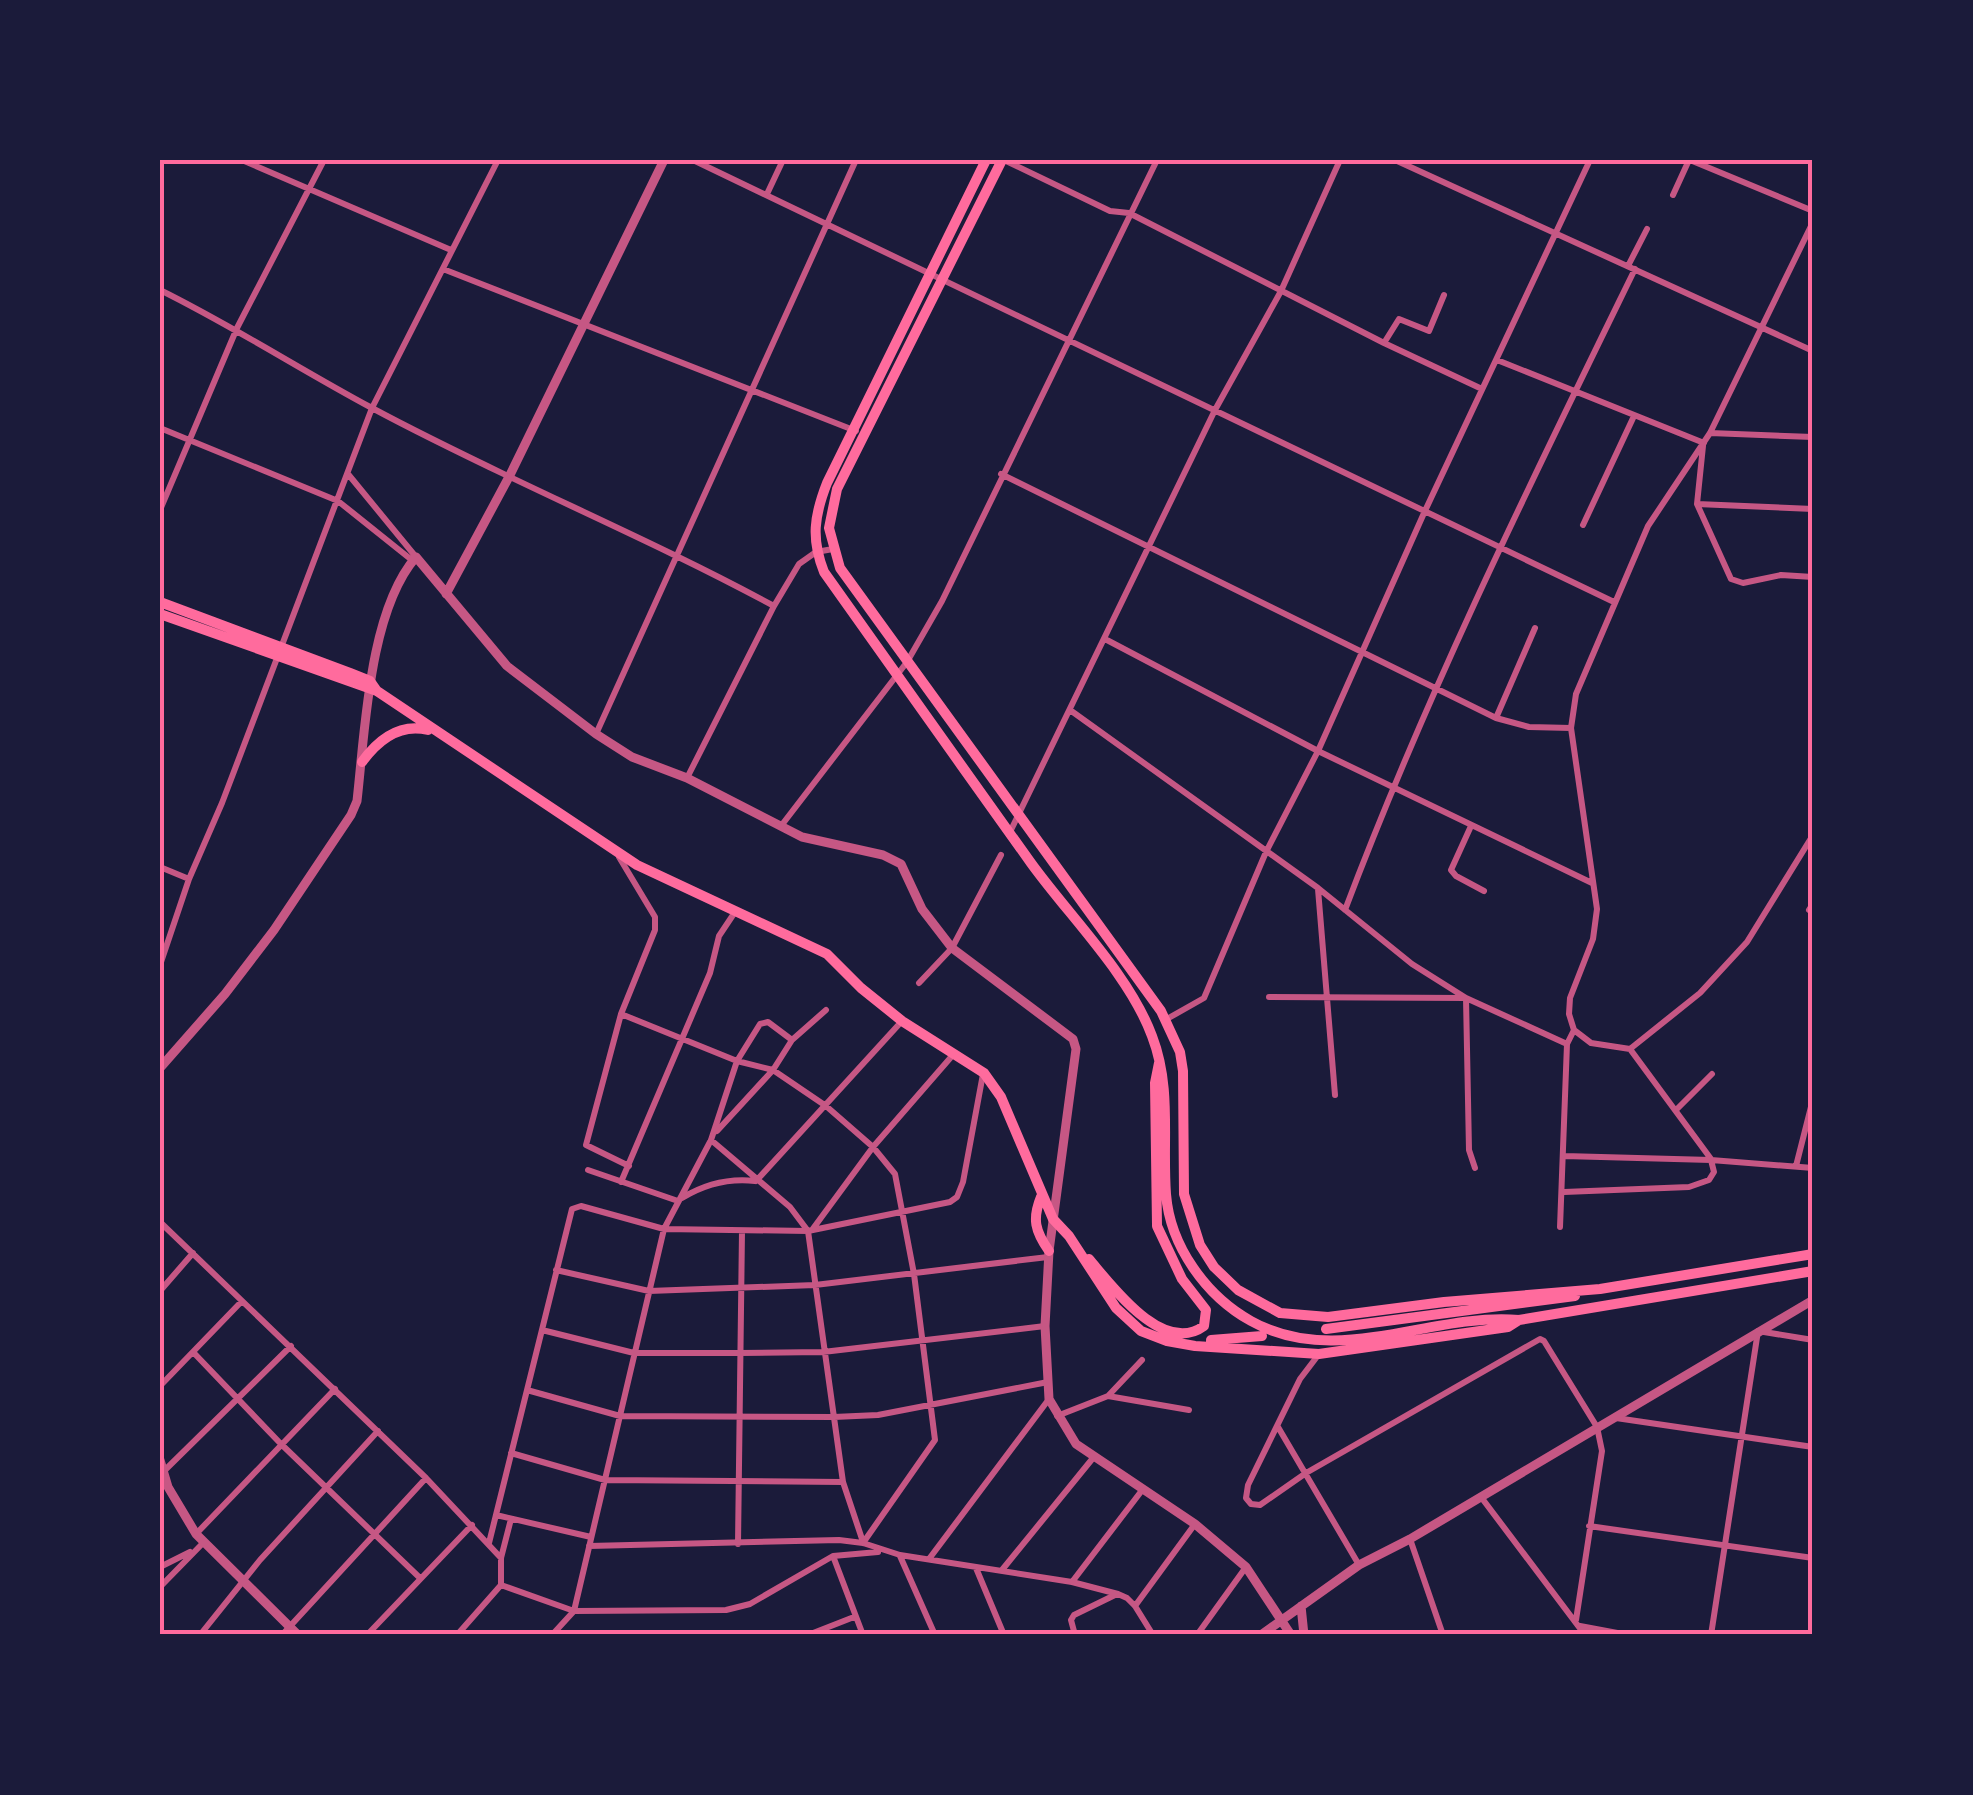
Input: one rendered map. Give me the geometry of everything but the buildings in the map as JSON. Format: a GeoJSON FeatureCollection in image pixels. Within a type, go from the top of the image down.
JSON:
{"type":"FeatureCollection","features":[{"type":"Feature","properties":{"kind":"main road"},"geometry":{"type":"LineString","coordinates":[[986,160],[860,432],[818,505],[814,525],[816,552],[824,572],[896,675],[1146,1020],[1166,1083],[1166,1198],[1180,1246],[1213,1293],[1272,1331],[1305,1339],[1344,1340],[1475,1321],[1520,1320],[1813,1271]]}},
{"type":"Feature","properties":{"kind":"main road"},"geometry":{"type":"LineString","coordinates":[[935,277],[1003,160]]}},
{"type":"Feature","properties":{"kind":"main road"},"geometry":{"type":"LineString","coordinates":[[860,432],[832,504],[829,528],[840,568],[1165,1020],[1184,1071],[1183,1168],[1190,1219],[1214,1267],[1238,1290],[1280,1313],[1328,1317],[1600,1288],[1813,1254]]}},
{"type":"Feature","properties":{"kind":"main road"},"geometry":{"type":"LineString","coordinates":[[160,602],[372,687],[640,867],[827,954],[902,1021],[984,1073],[1001,1097],[1052,1219],[1116,1291],[1152,1324],[1189,1332],[1204,1326],[1206,1310],[1182,1279],[1157,1226],[1156,1083],[1160,1062]]}},
{"type":"Feature","properties":{"kind":"main road"},"geometry":{"type":"LineString","coordinates":[[160,614],[281,651]]}},
{"type":"Feature","properties":{"kind":"main road"},"geometry":{"type":"LineString","coordinates":[[362,762],[375,745],[400,731],[418,728],[434,732]]}},
{"type":"Feature","properties":{"kind":"main road"},"geometry":{"type":"LineString","coordinates":[[1041,1196],[1034,1214],[1048,1254]]}},
{"type":"Feature","properties":{"kind":"main road"},"geometry":{"type":"LineString","coordinates":[[1069,1236],[1100,1287],[1141,1331],[1168,1342],[1319,1354],[1508,1327],[1520,1320]]}},
{"type":"Feature","properties":{"kind":"main road"},"geometry":{"type":"LineString","coordinates":[[1326,1329],[1574,1296],[1600,1288]]}},
{"type":"Feature","properties":{"kind":"main road"},"geometry":{"type":"LineString","coordinates":[[1116,1291],[1123,1306],[1143,1325],[1162,1334],[1184,1340],[1262,1336]]}},
{"type":"Feature","properties":{"kind":"street"},"geometry":{"type":"LineString","coordinates":[[242,160],[450,250]]}},
{"type":"Feature","properties":{"kind":"street"},"geometry":{"type":"LineString","coordinates":[[160,510],[237,328],[324,160]]}},
{"type":"Feature","properties":{"kind":"street"},"geometry":{"type":"LineString","coordinates":[[160,965],[189,879],[281,651],[372,408],[498,160]]}},
{"type":"Feature","properties":{"kind":"street"},"geometry":{"type":"LineString","coordinates":[[446,594],[510,475],[664,160]]}},
{"type":"Feature","properties":{"kind":"street"},"geometry":{"type":"LineString","coordinates":[[693,160],[1614,602]]}},
{"type":"Feature","properties":{"kind":"street"},"geometry":{"type":"LineString","coordinates":[[767,194],[783,160]]}},
{"type":"Feature","properties":{"kind":"street"},"geometry":{"type":"LineString","coordinates":[[596,734],[856,160]]}},
{"type":"Feature","properties":{"kind":"street"},"geometry":{"type":"LineString","coordinates":[[1003,160],[1110,210],[1129,213],[1482,389]]}},
{"type":"Feature","properties":{"kind":"street"},"geometry":{"type":"LineString","coordinates":[[780,827],[906,662],[942,601],[1157,160]]}},
{"type":"Feature","properties":{"kind":"street"},"geometry":{"type":"LineString","coordinates":[[1010,832],[1216,410],[1281,291],[1340,160]]}},
{"type":"Feature","properties":{"kind":"street"},"geometry":{"type":"LineString","coordinates":[[1395,160],[1813,351]]}},
{"type":"Feature","properties":{"kind":"street"},"geometry":{"type":"LineString","coordinates":[[1165,1020],[1204,998],[1266,852],[1318,751],[1424,513],[1590,160]]}},
{"type":"Feature","properties":{"kind":"street"},"geometry":{"type":"LineString","coordinates":[[1674,195],[1690,160],[1813,211]]}},
{"type":"Feature","properties":{"kind":"street"},"geometry":{"type":"LineString","coordinates":[[1813,222],[1710,433],[1648,526],[1576,694],[1571,728],[1594,883],[1596,924],[1570,998],[1574,1030],[1590,1043],[1630,1048],[1700,994],[1748,942],[1813,836]]}},
{"type":"Feature","properties":{"kind":"street"},"geometry":{"type":"LineString","coordinates":[[1345,910],[1392,786],[1435,688],[1647,229]]}},
{"type":"Feature","properties":{"kind":"street"},"geometry":{"type":"LineString","coordinates":[[443,270],[860,432]]}},
{"type":"Feature","properties":{"kind":"street"},"geometry":{"type":"LineString","coordinates":[[160,290],[237,328],[372,408],[679,555],[774,606]]}},
{"type":"Feature","properties":{"kind":"street"},"geometry":{"type":"LineString","coordinates":[[1384,343],[1398,319],[1429,332],[1444,295]]}},
{"type":"Feature","properties":{"kind":"street"},"geometry":{"type":"LineString","coordinates":[[1497,360],[1704,443]]}},
{"type":"Feature","properties":{"kind":"street"},"geometry":{"type":"LineString","coordinates":[[1583,525],[1634,416]]}},
{"type":"Feature","properties":{"kind":"street"},"geometry":{"type":"LineString","coordinates":[[160,428],[338,501],[416,561]]}},
{"type":"Feature","properties":{"kind":"street"},"geometry":{"type":"LineString","coordinates":[[1710,433],[1813,437]]}},
{"type":"Feature","properties":{"kind":"street"},"geometry":{"type":"LineString","coordinates":[[1704,443],[1697,504],[1732,579],[1736,582],[1781,575],[1813,577]]}},
{"type":"Feature","properties":{"kind":"street"},"geometry":{"type":"LineString","coordinates":[[348,474],[416,561],[507,666],[596,734],[632,756],[688,778],[810,840],[883,855],[900,864],[922,909],[952,948],[1076,1043],[1048,1254],[1045,1326],[1049,1398],[1076,1444],[1195,1524],[1246,1567],[1292,1635]]}},
{"type":"Feature","properties":{"kind":"street"},"geometry":{"type":"LineString","coordinates":[[1002,474],[1496,718],[1529,728],[1571,728]]}},
{"type":"Feature","properties":{"kind":"street"},"geometry":{"type":"LineString","coordinates":[[1697,504],[1813,508]]}},
{"type":"Feature","properties":{"kind":"street"},"geometry":{"type":"LineString","coordinates":[[688,778],[799,564],[816,552],[833,549]]}},
{"type":"Feature","properties":{"kind":"street"},"geometry":{"type":"LineString","coordinates":[[160,1068],[274,930],[351,816],[357,801],[372,687],[395,587],[416,561]]}},
{"type":"Feature","properties":{"kind":"street"},"geometry":{"type":"LineString","coordinates":[[1496,718],[1535,628]]}},
{"type":"Feature","properties":{"kind":"street"},"geometry":{"type":"LineString","coordinates":[[1106,639],[1318,751],[1594,883]]}},
{"type":"Feature","properties":{"kind":"street"},"geometry":{"type":"LineString","coordinates":[[1070,710],[1318,888],[1412,964],[1466,998],[1567,1044]]}},
{"type":"Feature","properties":{"kind":"street"},"geometry":{"type":"LineString","coordinates":[[1471,826],[1451,870],[1484,892]]}},
{"type":"Feature","properties":{"kind":"street"},"geometry":{"type":"LineString","coordinates":[[616,852],[656,923],[654,937],[621,1014],[586,1145],[629,1166]]}},
{"type":"Feature","properties":{"kind":"street"},"geometry":{"type":"LineString","coordinates":[[919,983],[952,948],[1001,855]]}},
{"type":"Feature","properties":{"kind":"street"},"geometry":{"type":"LineString","coordinates":[[160,867],[189,879]]}},
{"type":"Feature","properties":{"kind":"street"},"geometry":{"type":"LineString","coordinates":[[1318,888],[1335,1095]]}},
{"type":"Feature","properties":{"kind":"street"},"geometry":{"type":"LineString","coordinates":[[621,1182],[710,973],[719,936],[736,911]]}},
{"type":"Feature","properties":{"kind":"street"},"geometry":{"type":"LineString","coordinates":[[1269,997],[1466,998]]}},
{"type":"Feature","properties":{"kind":"street"},"geometry":{"type":"LineString","coordinates":[[1466,998],[1469,1150],[1475,1168]]}},
{"type":"Feature","properties":{"kind":"street"},"geometry":{"type":"LineString","coordinates":[[712,1138],[773,1070],[792,1040],[826,1010]]}},
{"type":"Feature","properties":{"kind":"street"},"geometry":{"type":"LineString","coordinates":[[621,1014],[682,1041],[773,1070],[826,1106],[873,1147],[895,1174],[914,1274],[935,1440],[863,1543]]}},
{"type":"Feature","properties":{"kind":"street"},"geometry":{"type":"LineString","coordinates":[[552,1635],[574,1610],[664,1229],[712,1138],[737,1061],[765,1021],[792,1040]]}},
{"type":"Feature","properties":{"kind":"street"},"geometry":{"type":"LineString","coordinates":[[756,1181],[902,1021]]}},
{"type":"Feature","properties":{"kind":"street"},"geometry":{"type":"LineString","coordinates":[[1560,1227],[1567,1044],[1574,1030]]}},
{"type":"Feature","properties":{"kind":"street"},"geometry":{"type":"LineString","coordinates":[[1563,1192],[1689,1187],[1709,1180],[1714,1172],[1712,1160],[1630,1048]]}},
{"type":"Feature","properties":{"kind":"street"},"geometry":{"type":"LineString","coordinates":[[810,1231],[873,1147],[952,1056]]}},
{"type":"Feature","properties":{"kind":"street"},"geometry":{"type":"LineString","coordinates":[[489,1544],[572,1209],[581,1206],[664,1229],[810,1231],[902,1214],[957,1197],[984,1073]]}},
{"type":"Feature","properties":{"kind":"street"},"geometry":{"type":"LineString","coordinates":[[1676,1110],[1712,1074]]}},
{"type":"Feature","properties":{"kind":"street"},"geometry":{"type":"LineString","coordinates":[[1796,1166],[1813,1099]]}},
{"type":"Feature","properties":{"kind":"street"},"geometry":{"type":"LineString","coordinates":[[712,1138],[756,1181],[790,1207],[810,1231],[842,1482],[863,1543]]}},
{"type":"Feature","properties":{"kind":"street"},"geometry":{"type":"LineString","coordinates":[[1564,1156],[1712,1160],[1813,1168]]}},
{"type":"Feature","properties":{"kind":"street"},"geometry":{"type":"LineString","coordinates":[[588,1170],[678,1201]]}},
{"type":"Feature","properties":{"kind":"street"},"geometry":{"type":"LineString","coordinates":[[678,1201],[699,1188],[736,1179],[756,1181]]}},
{"type":"Feature","properties":{"kind":"street"},"geometry":{"type":"LineString","coordinates":[[160,1222],[426,1478],[502,1558]]}},
{"type":"Feature","properties":{"kind":"street"},"geometry":{"type":"LineString","coordinates":[[738,1544],[742,1230]]}},
{"type":"Feature","properties":{"kind":"street"},"geometry":{"type":"LineString","coordinates":[[160,1291],[193,1253]]}},
{"type":"Feature","properties":{"kind":"street"},"geometry":{"type":"LineString","coordinates":[[556,1270],[649,1291],[815,1285],[1048,1254]]}},
{"type":"Feature","properties":{"kind":"street"},"geometry":{"type":"LineString","coordinates":[[160,1386],[243,1300]]}},
{"type":"Feature","properties":{"kind":"street"},"geometry":{"type":"LineString","coordinates":[[1261,1635],[1358,1566],[1813,1300]]}},
{"type":"Feature","properties":{"kind":"street"},"geometry":{"type":"LineString","coordinates":[[542,1330],[634,1353],[740,1353],[823,1352],[1045,1326]]}},
{"type":"Feature","properties":{"kind":"street"},"geometry":{"type":"LineString","coordinates":[[1758,1331],[1813,1340]]}},
{"type":"Feature","properties":{"kind":"street"},"geometry":{"type":"LineString","coordinates":[[1711,1635],[1758,1331]]}},
{"type":"Feature","properties":{"kind":"street"},"geometry":{"type":"LineString","coordinates":[[1319,1354],[1300,1379],[1248,1485],[1246,1498],[1251,1504],[1260,1504],[1540,1339],[1597,1427],[1602,1451],[1578,1623]]}},
{"type":"Feature","properties":{"kind":"street"},"geometry":{"type":"LineString","coordinates":[[163,1472],[291,1346]]}},
{"type":"Feature","properties":{"kind":"street"},"geometry":{"type":"LineString","coordinates":[[193,1352],[420,1578]]}},
{"type":"Feature","properties":{"kind":"street"},"geometry":{"type":"LineString","coordinates":[[1057,1416],[1108,1396],[1142,1360]]}},
{"type":"Feature","properties":{"kind":"street"},"geometry":{"type":"LineString","coordinates":[[527,1390],[620,1416],[834,1417],[878,1415],[1048,1382]]}},
{"type":"Feature","properties":{"kind":"street"},"geometry":{"type":"LineString","coordinates":[[160,1587],[195,1550],[280,1442],[335,1389]]}},
{"type":"Feature","properties":{"kind":"street"},"geometry":{"type":"LineString","coordinates":[[1108,1396],[1189,1410]]}},
{"type":"Feature","properties":{"kind":"street"},"geometry":{"type":"LineString","coordinates":[[929,1559],[1049,1398]]}},
{"type":"Feature","properties":{"kind":"street"},"geometry":{"type":"LineString","coordinates":[[1612,1417],[1813,1446]]}},
{"type":"Feature","properties":{"kind":"street"},"geometry":{"type":"LineString","coordinates":[[1278,1426],[1358,1566]]}},
{"type":"Feature","properties":{"kind":"street"},"geometry":{"type":"LineString","coordinates":[[200,1635],[243,1580],[378,1431]]}},
{"type":"Feature","properties":{"kind":"street"},"geometry":{"type":"LineString","coordinates":[[512,1453],[604,1480],[842,1482]]}},
{"type":"Feature","properties":{"kind":"street"},"geometry":{"type":"LineString","coordinates":[[1001,1571],[1093,1458]]}},
{"type":"Feature","properties":{"kind":"street"},"geometry":{"type":"LineString","coordinates":[[160,1460],[164,1490],[201,1538],[290,1632],[373,1533],[426,1478]]}},
{"type":"Feature","properties":{"kind":"street"},"geometry":{"type":"LineString","coordinates":[[1072,1582],[1143,1490]]}},
{"type":"Feature","properties":{"kind":"street"},"geometry":{"type":"LineString","coordinates":[[1481,1497],[1585,1635]]}},
{"type":"Feature","properties":{"kind":"street"},"geometry":{"type":"LineString","coordinates":[[496,1516],[591,1537]]}},
{"type":"Feature","properties":{"kind":"street"},"geometry":{"type":"LineString","coordinates":[[456,1635],[500,1586],[512,1519]]}},
{"type":"Feature","properties":{"kind":"street"},"geometry":{"type":"LineString","coordinates":[[1135,1606],[1195,1524]]}},
{"type":"Feature","properties":{"kind":"street"},"geometry":{"type":"LineString","coordinates":[[367,1635],[472,1525]]}},
{"type":"Feature","properties":{"kind":"street"},"geometry":{"type":"LineString","coordinates":[[1589,1526],[1813,1558]]}},
{"type":"Feature","properties":{"kind":"street"},"geometry":{"type":"LineString","coordinates":[[1410,1539],[1443,1635]]}},
{"type":"Feature","properties":{"kind":"street"},"geometry":{"type":"LineString","coordinates":[[589,1546],[840,1540],[863,1543],[885,1552],[1072,1582],[1118,1594],[1135,1606],[1153,1635]]}},
{"type":"Feature","properties":{"kind":"street"},"geometry":{"type":"LineString","coordinates":[[160,1567],[195,1550]]}},
{"type":"Feature","properties":{"kind":"street"},"geometry":{"type":"LineString","coordinates":[[500,1586],[574,1610],[726,1610],[750,1604],[833,1556],[885,1552]]}},
{"type":"Feature","properties":{"kind":"street"},"geometry":{"type":"LineString","coordinates":[[900,1555],[935,1635]]}},
{"type":"Feature","properties":{"kind":"street"},"geometry":{"type":"LineString","coordinates":[[833,1556],[862,1635]]}},
{"type":"Feature","properties":{"kind":"street"},"geometry":{"type":"LineString","coordinates":[[975,1567],[1004,1635]]}},
{"type":"Feature","properties":{"kind":"street"},"geometry":{"type":"LineString","coordinates":[[1197,1635],[1246,1567]]}},
{"type":"Feature","properties":{"kind":"street"},"geometry":{"type":"LineString","coordinates":[[1075,1635],[1071,1620],[1074,1615],[1118,1594]]}},
{"type":"Feature","properties":{"kind":"street"},"geometry":{"type":"LineString","coordinates":[[1302,1606],[1304,1635]]}},
{"type":"Feature","properties":{"kind":"street"},"geometry":{"type":"LineString","coordinates":[[808,1635],[854,1617]]}},
{"type":"Feature","properties":{"kind":"street"},"geometry":{"type":"LineString","coordinates":[[1578,1623],[1628,1635]]}}]}
